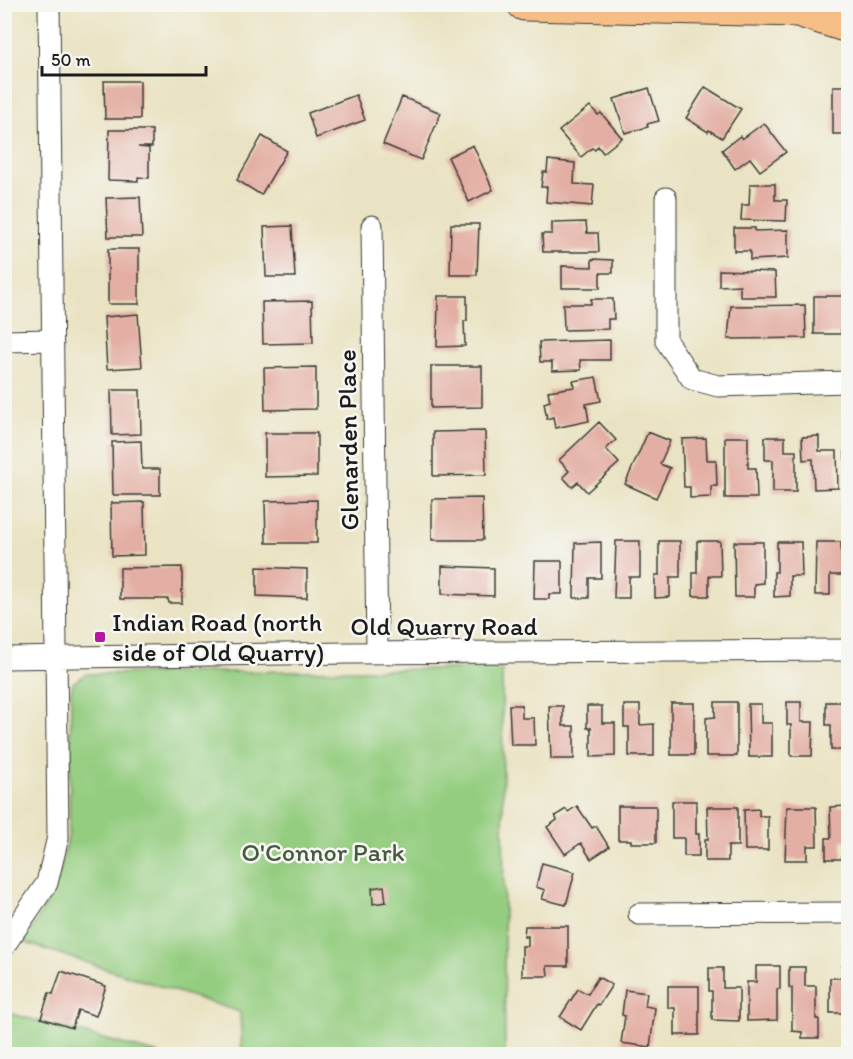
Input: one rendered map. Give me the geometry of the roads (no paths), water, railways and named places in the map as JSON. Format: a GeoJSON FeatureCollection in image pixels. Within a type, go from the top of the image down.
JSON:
{"type":"FeatureCollection","features":[{"type":"Feature","properties":{"kind":"main road"},"geometry":{"type":"LineString","coordinates":[[524,4],[810,8],[849,26]]}},
{"type":"Feature","properties":{"kind":"street"},"geometry":{"type":"LineString","coordinates":[[4,946],[47,883],[58,837],[49,4]]}},
{"type":"Feature","properties":{"kind":"street"},"geometry":{"type":"LineString","coordinates":[[666,198],[666,341],[692,379],[718,386],[849,382]]}},
{"type":"Feature","properties":{"kind":"street","name":"Glenarden Place"},"geometry":{"type":"LineString","coordinates":[[372,226],[377,653]]}},
{"type":"Feature","properties":{"kind":"street"},"geometry":{"type":"LineString","coordinates":[[4,341],[52,340]]}},
{"type":"Feature","properties":{"kind":"street","name":"Old Quarry Road"},"geometry":{"type":"LineString","coordinates":[[4,658],[849,650]]}},
{"type":"Feature","properties":{"kind":"street"},"geometry":{"type":"LineString","coordinates":[[639,914],[849,913]]}},
{"type":"Feature","properties":{"kind":"place","name":"Indian Road (north side of Old Quarry)"},"geometry":{"type":"Point","coordinates":[100,637]}},
{"type":"Feature","properties":{"kind":"park label","name":"O'Connor Park"},"geometry":{"type":"Point","coordinates":[323,852]}}]}
